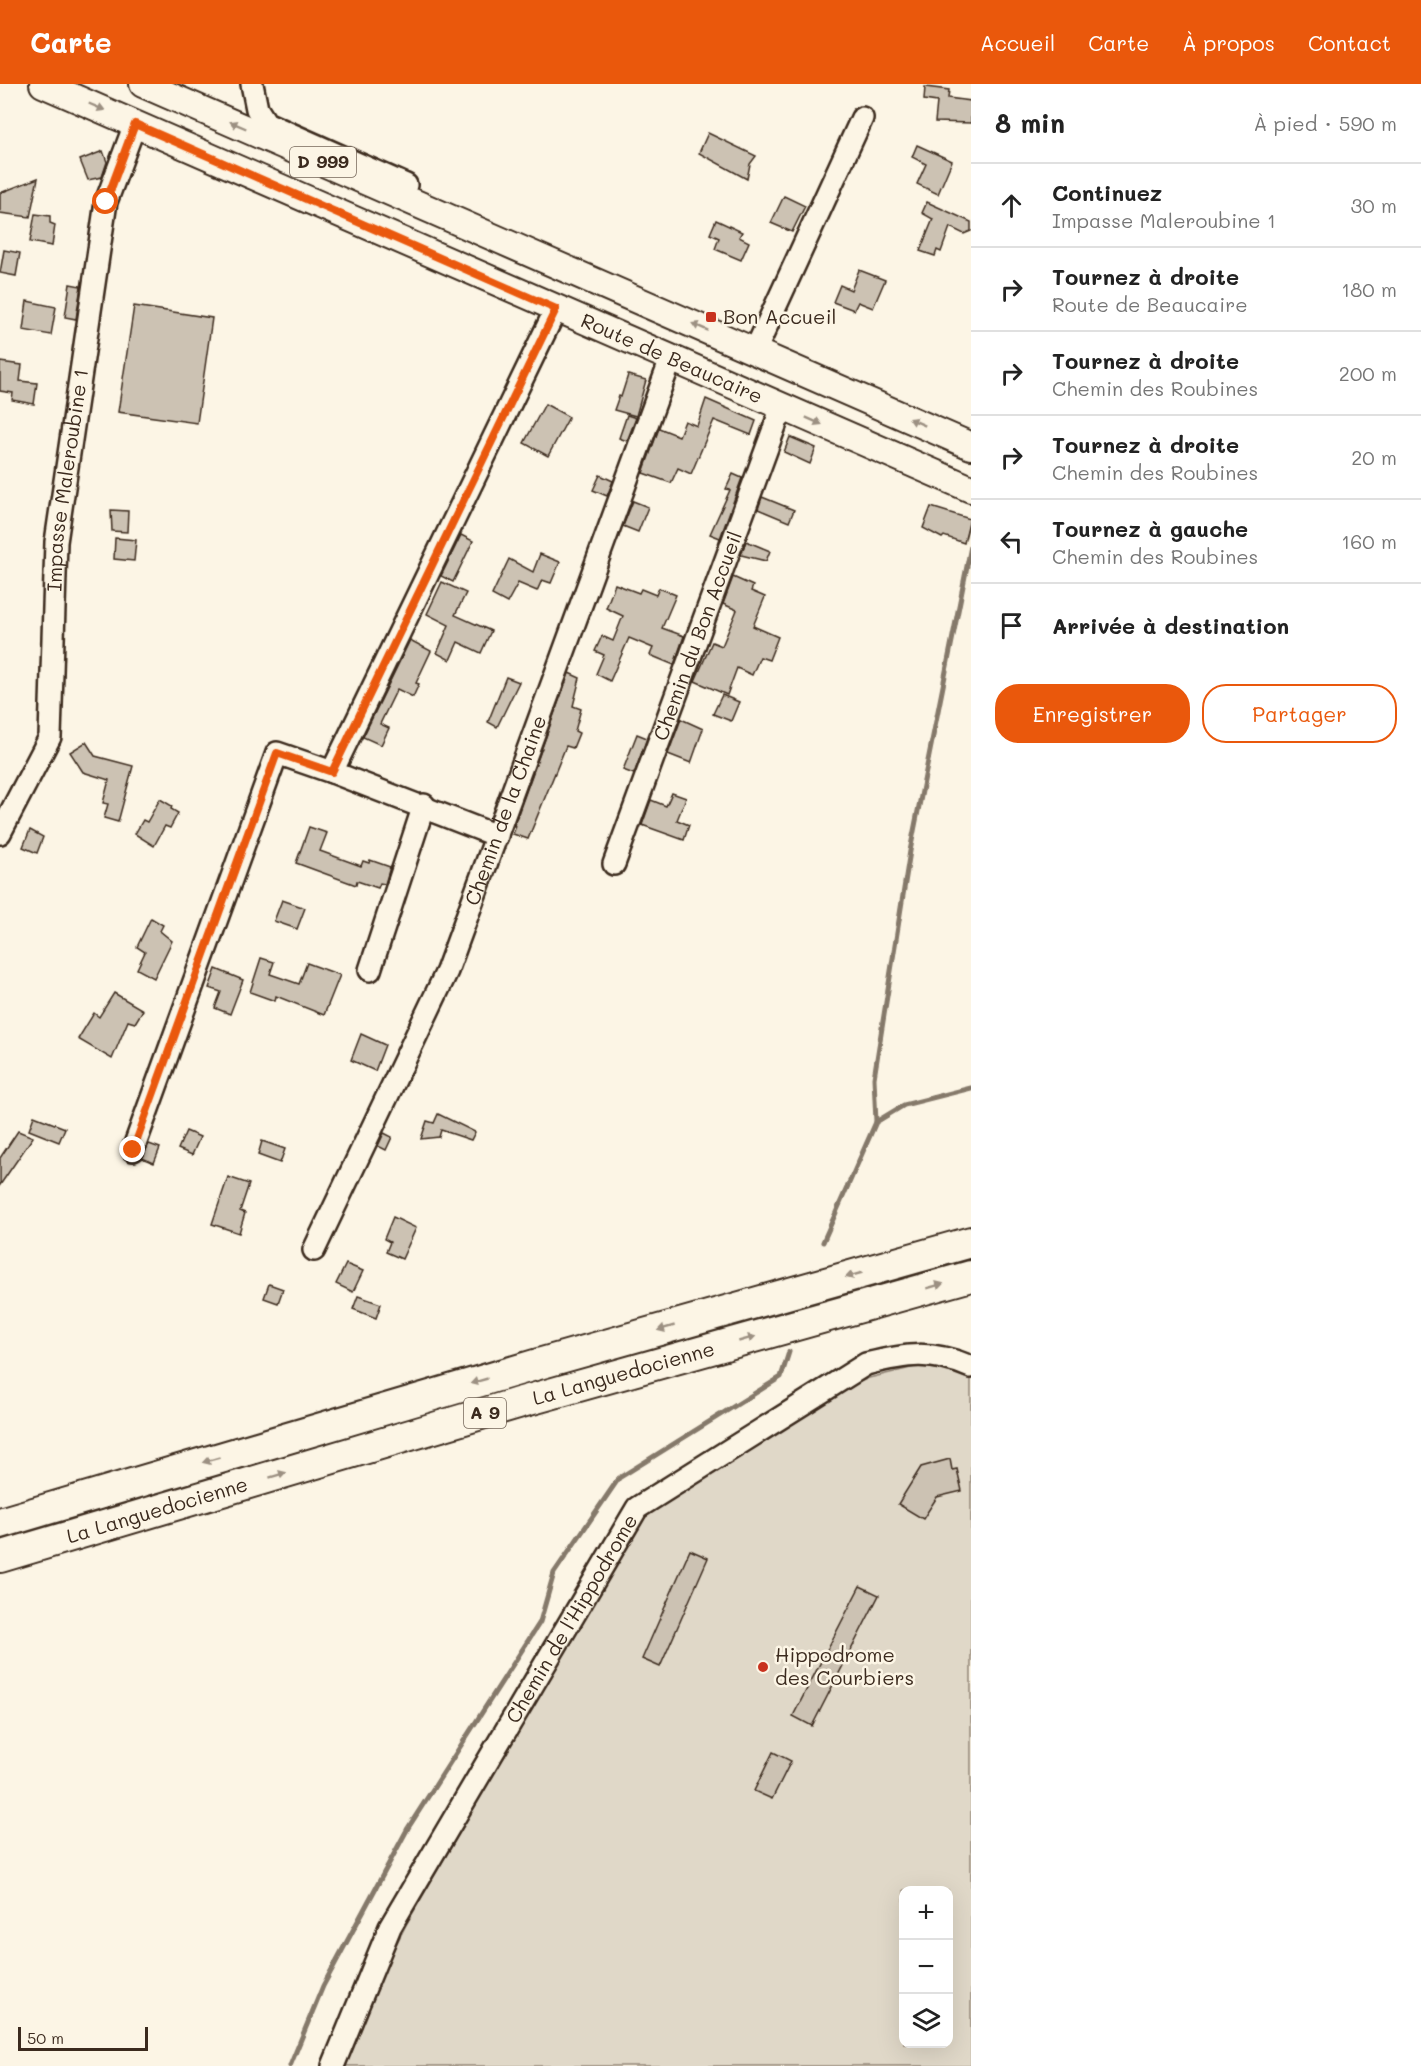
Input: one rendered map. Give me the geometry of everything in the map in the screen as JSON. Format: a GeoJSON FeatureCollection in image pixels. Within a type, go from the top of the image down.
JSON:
{"type":"FeatureCollection","features":[{"type":"Feature","properties":{"kind":"highway","name":"La Languedocienne"},"geometry":{"type":"LineString","coordinates":[[0,1523],[535,1365],[971,1242]]}},
{"type":"Feature","properties":{"kind":"highway","name":"La Languedocienne"},"geometry":{"type":"LineString","coordinates":[[0,1557],[518,1403],[971,1275]]}},
{"type":"Feature","properties":{"kind":"main road","name":"Route de Beaucaire"},"geometry":{"type":"LineString","coordinates":[[43,84],[971,489]]}},
{"type":"Feature","properties":{"kind":"main road","name":"Route de Beaucaire"},"geometry":{"type":"LineString","coordinates":[[143,84],[971,446]]}},
{"type":"Feature","properties":{"kind":"street"},"geometry":{"type":"LineString","coordinates":[[252,84],[257,109],[266,123],[450,205],[503,240]]}},
{"type":"Feature","properties":{"kind":"street"},"geometry":{"type":"LineString","coordinates":[[755,351],[862,118]]}},
{"type":"Feature","properties":{"kind":"street","name":"Impasse Maleroubine 1"},"geometry":{"type":"LineString","coordinates":[[0,833],[50,737],[56,542],[106,202],[135,124]]}},
{"type":"Feature","properties":{"kind":"street"},"geometry":{"type":"LineString","coordinates":[[332,772],[556,309]]}},
{"type":"Feature","properties":{"kind":"street","name":"Chemin de la Chaine"},"geometry":{"type":"LineString","coordinates":[[314,1250],[447,971],[671,359]]}},
{"type":"Feature","properties":{"kind":"street","name":"Chemin du Bon Accueil"},"geometry":{"type":"LineString","coordinates":[[614,864],[782,407]]}},
{"type":"Feature","properties":{"kind":"street"},"geometry":{"type":"LineString","coordinates":[[133,1150],[277,753],[424,805],[497,836]]}},
{"type":"Feature","properties":{"kind":"street"},"geometry":{"type":"LineString","coordinates":[[370,970],[424,805]]}},
{"type":"Feature","properties":{"kind":"street","name":"Chemin de l'Hippodrome"},"geometry":{"type":"LineString","coordinates":[[333,2066],[390,1927],[447,1825],[637,1508],[866,1364],[909,1354],[950,1358],[971,1367]]}},
{"type":"Feature","properties":{"kind":"shaded area","name":"Hippodrome des Courbiers"},"geometry":{"type":"Polygon","coordinates":[[[936,1362],[971,1376],[971,2066],[342,2066],[376,1984],[407,1923],[600,1589],[651,1508],[841,1390],[869,1378],[936,1362]]]}},
{"type":"Feature","properties":{"kind":"building"},"geometry":{"type":"Polygon","coordinates":[[[925,87],[949,90],[948,98],[971,101],[971,123],[935,122],[937,102],[924,100],[925,87]]]}},
{"type":"Feature","properties":{"kind":"building"},"geometry":{"type":"Polygon","coordinates":[[[708,133],[756,156],[750,164],[747,179],[699,153],[708,133]]]}},
{"type":"Feature","properties":{"kind":"building"},"geometry":{"type":"Polygon","coordinates":[[[917,145],[952,161],[938,194],[917,184],[926,164],[912,157],[917,145]]]}},
{"type":"Feature","properties":{"kind":"building"},"geometry":{"type":"Polygon","coordinates":[[[103,151],[107,162],[102,177],[88,180],[80,160],[103,151]]]}},
{"type":"Feature","properties":{"kind":"building"},"geometry":{"type":"Polygon","coordinates":[[[38,178],[30,217],[0,213],[0,193],[38,178]]]}},
{"type":"Feature","properties":{"kind":"building"},"geometry":{"type":"Polygon","coordinates":[[[784,196],[805,206],[792,232],[771,223],[784,196]]]}},
{"type":"Feature","properties":{"kind":"building"},"geometry":{"type":"Polygon","coordinates":[[[927,202],[971,222],[971,231],[964,234],[950,227],[941,252],[937,250],[935,256],[920,251],[933,219],[922,213],[927,202]]]}},
{"type":"Feature","properties":{"kind":"building"},"geometry":{"type":"Polygon","coordinates":[[[35,214],[50,216],[50,223],[55,225],[52,246],[30,242],[35,214]]]}},
{"type":"Feature","properties":{"kind":"building"},"geometry":{"type":"Polygon","coordinates":[[[716,220],[742,232],[739,237],[749,242],[741,260],[715,249],[719,238],[710,234],[716,220]]]}},
{"type":"Feature","properties":{"kind":"building"},"geometry":{"type":"Polygon","coordinates":[[[4,250],[20,253],[16,276],[0,273],[4,250]]]}},
{"type":"Feature","properties":{"kind":"building"},"geometry":{"type":"Polygon","coordinates":[[[859,270],[885,280],[873,308],[858,302],[854,310],[833,302],[840,285],[851,290],[859,270]]]}},
{"type":"Feature","properties":{"kind":"building"},"geometry":{"type":"Polygon","coordinates":[[[70,284],[81,286],[76,319],[65,317],[70,284]]]}},
{"type":"Feature","properties":{"kind":"building"},"geometry":{"type":"Polygon","coordinates":[[[27,301],[56,307],[51,335],[23,330],[27,301]]]}},
{"type":"Feature","properties":{"kind":"building"},"geometry":{"type":"Polygon","coordinates":[[[134,306],[212,318],[197,423],[118,412],[134,306]]]}},
{"type":"Feature","properties":{"kind":"building"},"geometry":{"type":"Polygon","coordinates":[[[0,362],[22,365],[20,381],[37,383],[34,404],[12,400],[13,393],[0,391],[0,362]]]}},
{"type":"Feature","properties":{"kind":"building"},"geometry":{"type":"Polygon","coordinates":[[[628,375],[646,380],[636,416],[614,410],[628,375]]]}},
{"type":"Feature","properties":{"kind":"building"},"geometry":{"type":"Polygon","coordinates":[[[706,399],[756,421],[751,435],[714,420],[691,474],[678,468],[671,483],[643,473],[659,428],[679,436],[685,421],[697,426],[706,399]]]}},
{"type":"Feature","properties":{"kind":"building"},"geometry":{"type":"Polygon","coordinates":[[[545,404],[569,417],[548,456],[524,443],[545,404]]]}},
{"type":"Feature","properties":{"kind":"building"},"geometry":{"type":"Polygon","coordinates":[[[627,415],[636,418],[627,441],[619,438],[627,415]]]}},
{"type":"Feature","properties":{"kind":"building"},"geometry":{"type":"Polygon","coordinates":[[[790,437],[816,448],[810,464],[784,452],[790,437]]]}},
{"type":"Feature","properties":{"kind":"building"},"geometry":{"type":"Polygon","coordinates":[[[733,474],[742,478],[718,544],[720,538],[710,534],[730,490],[726,489],[733,474]]]}},
{"type":"Feature","properties":{"kind":"building"},"geometry":{"type":"Polygon","coordinates":[[[600,475],[613,481],[607,496],[593,490],[600,475]]]}},
{"type":"Feature","properties":{"kind":"building"},"geometry":{"type":"Polygon","coordinates":[[[762,497],[794,510],[789,522],[758,509],[762,497]]]}},
{"type":"Feature","properties":{"kind":"building"},"geometry":{"type":"Polygon","coordinates":[[[633,501],[648,507],[638,532],[623,526],[633,501]]]}},
{"type":"Feature","properties":{"kind":"building"},"geometry":{"type":"Polygon","coordinates":[[[931,507],[970,519],[964,543],[944,536],[942,538],[923,528],[931,507]]]}},
{"type":"Feature","properties":{"kind":"building"},"geometry":{"type":"Polygon","coordinates":[[[111,510],[128,511],[127,532],[112,531],[111,510]]]}},
{"type":"Feature","properties":{"kind":"building"},"geometry":{"type":"Polygon","coordinates":[[[461,535],[473,541],[453,582],[441,576],[461,535]]]}},
{"type":"Feature","properties":{"kind":"building"},"geometry":{"type":"Polygon","coordinates":[[[115,538],[136,540],[134,561],[114,559],[115,538]]]}},
{"type":"Feature","properties":{"kind":"building"},"geometry":{"type":"Polygon","coordinates":[[[746,541],[770,551],[766,561],[741,555],[746,541]]]}},
{"type":"Feature","properties":{"kind":"building"},"geometry":{"type":"Polygon","coordinates":[[[540,554],[560,562],[551,583],[542,580],[537,591],[518,583],[507,603],[492,595],[509,559],[533,572],[540,554]]]}},
{"type":"Feature","properties":{"kind":"building"},"geometry":{"type":"Polygon","coordinates":[[[733,577],[753,586],[751,591],[765,597],[753,626],[778,637],[769,660],[760,657],[752,675],[737,668],[727,695],[695,681],[712,642],[722,646],[737,610],[723,604],[733,577]]]}},
{"type":"Feature","properties":{"kind":"building"},"geometry":{"type":"Polygon","coordinates":[[[442,582],[466,593],[455,615],[491,631],[481,653],[458,642],[450,660],[437,653],[449,625],[427,614],[442,582]]]}},
{"type":"Feature","properties":{"kind":"building"},"geometry":{"type":"Polygon","coordinates":[[[615,584],[639,593],[641,589],[656,595],[659,588],[676,595],[662,628],[684,636],[674,665],[650,655],[653,648],[629,638],[610,681],[596,674],[604,655],[595,651],[602,636],[613,641],[623,616],[606,608],[615,584]]]}},
{"type":"Feature","properties":{"kind":"building"},"geometry":{"type":"Polygon","coordinates":[[[410,640],[431,651],[416,683],[419,684],[413,697],[397,689],[380,724],[389,728],[381,745],[363,737],[410,640]]]}},
{"type":"Feature","properties":{"kind":"building"},"geometry":{"type":"Polygon","coordinates":[[[569,673],[580,678],[573,706],[581,709],[575,731],[579,733],[573,748],[566,746],[528,839],[513,834],[516,826],[514,825],[569,673]]]}},
{"type":"Feature","properties":{"kind":"building"},"geometry":{"type":"Polygon","coordinates":[[[506,677],[519,682],[497,727],[488,722],[506,677]]]}},
{"type":"Feature","properties":{"kind":"building"},"geometry":{"type":"Polygon","coordinates":[[[722,695],[739,702],[731,721],[713,714],[722,695]]]}},
{"type":"Feature","properties":{"kind":"building"},"geometry":{"type":"Polygon","coordinates":[[[681,719],[703,729],[691,763],[668,754],[681,719]]]}},
{"type":"Feature","properties":{"kind":"building"},"geometry":{"type":"Polygon","coordinates":[[[637,734],[647,738],[634,774],[623,770],[637,734]]]}},
{"type":"Feature","properties":{"kind":"building"},"geometry":{"type":"Polygon","coordinates":[[[86,742],[95,756],[133,766],[118,822],[104,818],[108,804],[103,803],[109,780],[83,772],[70,752],[86,742]]]}},
{"type":"Feature","properties":{"kind":"building"},"geometry":{"type":"Polygon","coordinates":[[[672,793],[686,798],[677,820],[689,825],[684,840],[642,825],[651,800],[666,806],[672,793]]]}},
{"type":"Feature","properties":{"kind":"building"},"geometry":{"type":"Polygon","coordinates":[[[160,799],[172,806],[171,809],[178,813],[170,828],[165,826],[154,846],[135,834],[143,820],[147,822],[160,799]]]}},
{"type":"Feature","properties":{"kind":"building"},"geometry":{"type":"Polygon","coordinates":[[[309,827],[327,833],[320,851],[361,866],[363,861],[369,863],[370,860],[390,867],[385,884],[380,883],[378,888],[357,881],[356,885],[296,863],[309,827]]]}},
{"type":"Feature","properties":{"kind":"building"},"geometry":{"type":"Polygon","coordinates":[[[30,830],[43,837],[37,853],[23,847],[30,830]]]}},
{"type":"Feature","properties":{"kind":"building"},"geometry":{"type":"Polygon","coordinates":[[[282,900],[305,908],[297,929],[274,921],[282,900]]]}},
{"type":"Feature","properties":{"kind":"building"},"geometry":{"type":"Polygon","coordinates":[[[151,918],[163,925],[160,931],[172,941],[154,978],[137,969],[145,952],[137,947],[151,918]]]}},
{"type":"Feature","properties":{"kind":"building"},"geometry":{"type":"Polygon","coordinates":[[[261,958],[274,962],[270,974],[299,984],[307,963],[340,975],[324,1015],[276,996],[275,1001],[250,992],[261,958]]]}},
{"type":"Feature","properties":{"kind":"building"},"geometry":{"type":"Polygon","coordinates":[[[216,969],[243,980],[230,1014],[215,1008],[221,992],[209,988],[216,969]]]}},
{"type":"Feature","properties":{"kind":"building"},"geometry":{"type":"Polygon","coordinates":[[[114,993],[143,1010],[135,1023],[128,1021],[112,1059],[78,1039],[94,1013],[99,1017],[114,993]]]}},
{"type":"Feature","properties":{"kind":"building"},"geometry":{"type":"Polygon","coordinates":[[[361,1034],[385,1045],[375,1071],[351,1060],[361,1034]]]}},
{"type":"Feature","properties":{"kind":"building"},"geometry":{"type":"Polygon","coordinates":[[[438,1114],[475,1132],[471,1140],[441,1130],[439,1137],[421,1139],[427,1121],[434,1123],[438,1114]]]}},
{"type":"Feature","properties":{"kind":"building"},"geometry":{"type":"Polygon","coordinates":[[[34,1116],[65,1128],[59,1142],[29,1130],[34,1116]]]}},
{"type":"Feature","properties":{"kind":"building"},"geometry":{"type":"Polygon","coordinates":[[[18,1131],[33,1137],[0,1185],[0,1158],[18,1131]]]}},
{"type":"Feature","properties":{"kind":"building"},"geometry":{"type":"Polygon","coordinates":[[[186,1131],[200,1137],[192,1155],[178,1149],[186,1131]]]}},
{"type":"Feature","properties":{"kind":"building"},"geometry":{"type":"Polygon","coordinates":[[[384,1133],[392,1137],[386,1150],[378,1146],[384,1133]]]}},
{"type":"Feature","properties":{"kind":"building"},"geometry":{"type":"Polygon","coordinates":[[[262,1141],[285,1149],[280,1163],[258,1155],[262,1141]]]}},
{"type":"Feature","properties":{"kind":"building"},"geometry":{"type":"Polygon","coordinates":[[[149,1144],[160,1148],[154,1163],[142,1158],[149,1144]]]}},
{"type":"Feature","properties":{"kind":"building"},"geometry":{"type":"Polygon","coordinates":[[[228,1177],[249,1184],[240,1211],[245,1213],[239,1233],[212,1224],[228,1177]]]}},
{"type":"Feature","properties":{"kind":"building"},"geometry":{"type":"Polygon","coordinates":[[[393,1217],[416,1228],[402,1259],[386,1252],[390,1242],[384,1239],[393,1217]]]}},
{"type":"Feature","properties":{"kind":"building"},"geometry":{"type":"Polygon","coordinates":[[[346,1264],[363,1271],[353,1292],[336,1284],[346,1264]]]}},
{"type":"Feature","properties":{"kind":"building"},"geometry":{"type":"Polygon","coordinates":[[[269,1284],[283,1289],[278,1303],[264,1298],[269,1284]]]}},
{"type":"Feature","properties":{"kind":"building"},"geometry":{"type":"Polygon","coordinates":[[[358,1296],[381,1304],[376,1318],[353,1309],[358,1296]]]}},
{"type":"Feature","properties":{"kind":"building"},"geometry":{"type":"Polygon","coordinates":[[[950,1459],[952,1470],[957,1469],[962,1491],[937,1497],[923,1519],[898,1504],[921,1467],[950,1459]]]}},
{"type":"Feature","properties":{"kind":"building"},"geometry":{"type":"Polygon","coordinates":[[[690,1550],[708,1558],[660,1667],[642,1659],[690,1550]]]}},
{"type":"Feature","properties":{"kind":"building"},"geometry":{"type":"Polygon","coordinates":[[[860,1586],[879,1595],[812,1726],[793,1716],[860,1586]]]}},
{"type":"Feature","properties":{"kind":"building"},"geometry":{"type":"Polygon","coordinates":[[[773,1752],[791,1761],[772,1799],[754,1791],[773,1752]]]}},
{"type":"Feature","properties":{"kind":"waterway"},"geometry":{"type":"LineString","coordinates":[[876,1122],[874,1078],[910,851],[971,546]]}},
{"type":"Feature","properties":{"kind":"waterway"},"geometry":{"type":"LineString","coordinates":[[823,1242],[876,1122],[904,1105],[971,1088]]}},
{"type":"Feature","properties":{"kind":"waterway"},"geometry":{"type":"LineString","coordinates":[[290,2066],[323,1986],[408,1828],[540,1622],[554,1573],[619,1478],[781,1377],[789,1352]]}},
{"type":"Feature","properties":{"kind":"place","name":"Bon Accueil"},"geometry":{"type":"Point","coordinates":[711,317]}},
{"type":"Feature","properties":{"kind":"place","name":"Hippodrome des Courbiers"},"geometry":{"type":"Point","coordinates":[763,1667]}},
{"type":"Feature","properties":{"kind":"route"},"geometry":{"type":"LineString","coordinates":[[106,202],[135,124],[556,309],[332,772],[277,753],[133,1150]]}}]}
